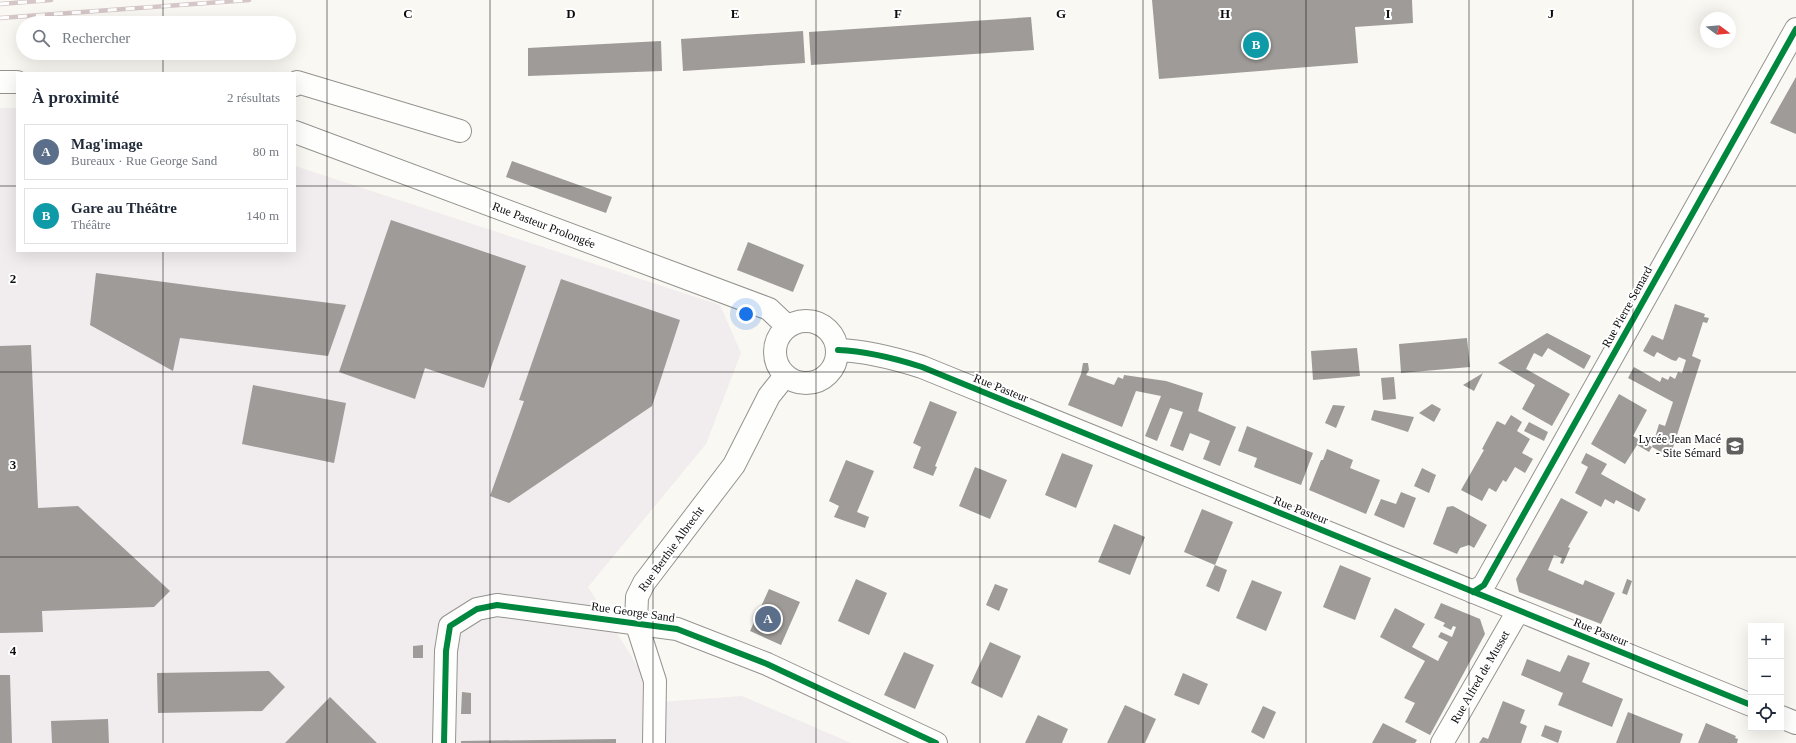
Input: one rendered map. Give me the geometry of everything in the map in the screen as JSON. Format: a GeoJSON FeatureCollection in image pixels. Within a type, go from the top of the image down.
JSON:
{"type":"FeatureCollection","features":[{"type":"Feature","properties":{"kind":"street","name":"Rue Pierre Semard"},"geometry":{"type":"LineString","coordinates":[[1473,592],[1484,585],[1796,29]]}},
{"type":"Feature","properties":{"kind":"street"},"geometry":{"type":"LineString","coordinates":[[0,82],[16,82]]}},
{"type":"Feature","properties":{"kind":"street"},"geometry":{"type":"LineString","coordinates":[[296,83],[297,82],[460,132]]}},
{"type":"Feature","properties":{"kind":"street","name":"Rue Pasteur Prolongée"},"geometry":{"type":"LineString","coordinates":[[296,132],[769,309],[787,326]]}},
{"type":"Feature","properties":{"kind":"street"},"geometry":{"type":"LineString","coordinates":[[805,320],[816,322],[830,331],[836,340],[838,350],[837,359],[833,369],[822,379],[807,384],[786,376],[780,370],[774,355],[776,344],[782,331],[792,323],[805,320]]}},
{"type":"Feature","properties":{"kind":"street","name":"Rue Pasteur"},"geometry":{"type":"LineString","coordinates":[[838,350],[854,351],[895,358],[922,367],[1748,704]]}},
{"type":"Feature","properties":{"kind":"street","name":"Rue Berthie Albrecht"},"geometry":{"type":"LineString","coordinates":[[654,743],[655,681],[636,622],[637,597],[644,583],[734,465],[769,396],[786,376]]}},
{"type":"Feature","properties":{"kind":"street","name":"Rue George Sand"},"geometry":{"type":"LineString","coordinates":[[444,743],[446,651],[450,626],[477,610],[497,605],[677,628],[767,664],[936,743]]}},
{"type":"Feature","properties":{"kind":"street","name":"Rue Alfred de Musset"},"geometry":{"type":"LineString","coordinates":[[1442,743],[1518,611]]}},
{"type":"Feature","properties":{"kind":"street"},"geometry":{"type":"LineString","coordinates":[[1784,718],[1796,723]]}},
{"type":"Feature","properties":{"kind":"shaded area"},"geometry":{"type":"Polygon","coordinates":[[[0,108],[16,108],[16,252],[296,252],[296,166],[720,305],[741,353],[706,444],[588,587],[660,702],[742,696],[851,743],[0,743],[0,108]]]}},
{"type":"Feature","properties":{"kind":"building"},"geometry":{"type":"Polygon","coordinates":[[[1152,0],[1412,0],[1413,23],[1355,27],[1358,63],[1159,79],[1152,0]]]}},
{"type":"Feature","properties":{"kind":"building"},"geometry":{"type":"Polygon","coordinates":[[[1031,17],[1034,50],[811,65],[809,32],[1031,17]]]}},
{"type":"Feature","properties":{"kind":"building"},"geometry":{"type":"Polygon","coordinates":[[[803,31],[805,63],[683,71],[681,39],[803,31]]]}},
{"type":"Feature","properties":{"kind":"building"},"geometry":{"type":"Polygon","coordinates":[[[661,41],[662,71],[528,76],[528,48],[661,41]]]}},
{"type":"Feature","properties":{"kind":"building"},"geometry":{"type":"Polygon","coordinates":[[[1796,77],[1796,134],[1770,123],[1796,77]]]}},
{"type":"Feature","properties":{"kind":"building"},"geometry":{"type":"Polygon","coordinates":[[[512,161],[612,197],[606,213],[506,177],[512,161]]]}},
{"type":"Feature","properties":{"kind":"building"},"geometry":{"type":"Polygon","coordinates":[[[391,220],[526,266],[484,388],[425,368],[415,399],[339,372],[391,220]]]}},
{"type":"Feature","properties":{"kind":"building"},"geometry":{"type":"Polygon","coordinates":[[[748,242],[804,265],[793,292],[737,270],[748,242]]]}},
{"type":"Feature","properties":{"kind":"building"},"geometry":{"type":"Polygon","coordinates":[[[96,273],[346,305],[328,356],[180,338],[173,371],[90,325],[96,273]]]}},
{"type":"Feature","properties":{"kind":"building"},"geometry":{"type":"Polygon","coordinates":[[[561,279],[680,320],[652,406],[509,503],[490,496],[524,401],[519,400],[561,279]]]}},
{"type":"Feature","properties":{"kind":"building"},"geometry":{"type":"Polygon","coordinates":[[[1675,304],[1705,314],[1704,317],[1709,318],[1707,323],[1703,322],[1692,356],[1701,360],[1670,457],[1652,447],[1659,424],[1665,426],[1673,402],[1628,378],[1634,367],[1660,382],[1662,377],[1668,380],[1670,376],[1675,379],[1678,372],[1682,373],[1686,360],[1679,357],[1676,361],[1672,360],[1657,352],[1654,357],[1643,351],[1652,335],[1663,340],[1675,304]]]}},
{"type":"Feature","properties":{"kind":"building"},"geometry":{"type":"Polygon","coordinates":[[[1547,333],[1591,356],[1584,369],[1548,348],[1542,357],[1534,353],[1526,369],[1570,394],[1552,426],[1522,409],[1535,385],[1498,363],[1547,333]]]}},
{"type":"Feature","properties":{"kind":"building"},"geometry":{"type":"Polygon","coordinates":[[[1467,338],[1470,367],[1401,373],[1399,344],[1467,338]]]}},
{"type":"Feature","properties":{"kind":"building"},"geometry":{"type":"Polygon","coordinates":[[[31,345],[38,508],[78,506],[170,591],[154,607],[42,611],[43,632],[0,633],[0,346],[31,345]]]}},
{"type":"Feature","properties":{"kind":"building"},"geometry":{"type":"Polygon","coordinates":[[[1357,348],[1360,376],[1313,380],[1311,351],[1357,348]]]}},
{"type":"Feature","properties":{"kind":"building"},"geometry":{"type":"Polygon","coordinates":[[[1083,363],[1088,363],[1089,370],[1086,375],[1114,385],[1118,377],[1123,379],[1124,375],[1166,381],[1203,393],[1198,411],[1236,427],[1220,466],[1203,459],[1210,441],[1190,433],[1183,451],[1170,446],[1183,412],[1170,408],[1157,441],[1145,436],[1161,396],[1136,391],[1122,427],[1068,405],[1081,374],[1083,363]]]}},
{"type":"Feature","properties":{"kind":"building"},"geometry":{"type":"Polygon","coordinates":[[[1483,373],[1474,391],[1463,385],[1483,373]]]}},
{"type":"Feature","properties":{"kind":"building"},"geometry":{"type":"Polygon","coordinates":[[[1394,377],[1396,399],[1383,400],[1381,378],[1394,377]]]}},
{"type":"Feature","properties":{"kind":"building"},"geometry":{"type":"Polygon","coordinates":[[[253,385],[346,403],[334,463],[242,444],[253,385]]]}},
{"type":"Feature","properties":{"kind":"building"},"geometry":{"type":"Polygon","coordinates":[[[1619,394],[1647,410],[1633,436],[1652,447],[1649,452],[1637,445],[1625,464],[1591,444],[1619,394]]]}},
{"type":"Feature","properties":{"kind":"building"},"geometry":{"type":"Polygon","coordinates":[[[930,401],[957,412],[935,466],[937,467],[933,476],[913,468],[921,447],[913,443],[930,401]]]}},
{"type":"Feature","properties":{"kind":"building"},"geometry":{"type":"Polygon","coordinates":[[[1432,404],[1441,409],[1434,422],[1419,413],[1432,404]]]}},
{"type":"Feature","properties":{"kind":"building"},"geometry":{"type":"Polygon","coordinates":[[[1333,405],[1345,406],[1336,428],[1325,423],[1333,405]]]}},
{"type":"Feature","properties":{"kind":"building"},"geometry":{"type":"Polygon","coordinates":[[[1374,410],[1414,417],[1408,432],[1371,420],[1374,410]]]}},
{"type":"Feature","properties":{"kind":"building"},"geometry":{"type":"Polygon","coordinates":[[[1511,415],[1522,422],[1517,431],[1530,439],[1522,453],[1533,459],[1525,473],[1515,467],[1506,482],[1503,480],[1496,492],[1489,488],[1482,501],[1461,490],[1484,450],[1482,449],[1497,421],[1505,425],[1511,415]]]}},
{"type":"Feature","properties":{"kind":"building"},"geometry":{"type":"Polygon","coordinates":[[[1529,422],[1548,432],[1544,441],[1524,431],[1529,422]]]}},
{"type":"Feature","properties":{"kind":"building"},"geometry":{"type":"Polygon","coordinates":[[[1247,426],[1313,453],[1301,485],[1254,467],[1257,458],[1238,451],[1247,426]]]}},
{"type":"Feature","properties":{"kind":"building"},"geometry":{"type":"Polygon","coordinates":[[[1327,449],[1353,460],[1350,468],[1380,480],[1366,514],[1309,490],[1327,449]]]}},
{"type":"Feature","properties":{"kind":"building"},"geometry":{"type":"Polygon","coordinates":[[[1062,453],[1093,465],[1076,508],[1045,495],[1062,453]]]}},
{"type":"Feature","properties":{"kind":"building"},"geometry":{"type":"Polygon","coordinates":[[[1586,453],[1607,464],[1601,474],[1646,499],[1639,512],[1616,500],[1614,504],[1605,499],[1601,507],[1575,493],[1588,467],[1581,463],[1586,453]]]}},
{"type":"Feature","properties":{"kind":"building"},"geometry":{"type":"Polygon","coordinates":[[[846,460],[874,471],[857,512],[869,517],[865,528],[834,517],[839,506],[829,501],[846,460]]]}},
{"type":"Feature","properties":{"kind":"building"},"geometry":{"type":"Polygon","coordinates":[[[975,467],[1007,480],[990,519],[959,506],[975,467]]]}},
{"type":"Feature","properties":{"kind":"building"},"geometry":{"type":"Polygon","coordinates":[[[1422,468],[1436,475],[1429,493],[1414,486],[1422,468]]]}},
{"type":"Feature","properties":{"kind":"building"},"geometry":{"type":"Polygon","coordinates":[[[1401,492],[1416,498],[1404,528],[1374,515],[1381,499],[1396,504],[1401,492]]]}},
{"type":"Feature","properties":{"kind":"building"},"geometry":{"type":"Polygon","coordinates":[[[1561,498],[1588,512],[1568,547],[1570,548],[1563,564],[1560,563],[1562,558],[1554,555],[1548,570],[1583,585],[1585,580],[1615,593],[1601,624],[1519,592],[1516,579],[1561,498]]]}},
{"type":"Feature","properties":{"kind":"building"},"geometry":{"type":"Polygon","coordinates":[[[1453,506],[1487,525],[1474,548],[1469,545],[1460,548],[1457,554],[1433,544],[1447,507],[1453,506]]]}},
{"type":"Feature","properties":{"kind":"building"},"geometry":{"type":"Polygon","coordinates":[[[1202,509],[1233,522],[1215,565],[1184,552],[1202,509]]]}},
{"type":"Feature","properties":{"kind":"building"},"geometry":{"type":"Polygon","coordinates":[[[1114,524],[1145,537],[1130,575],[1098,562],[1114,524]]]}},
{"type":"Feature","properties":{"kind":"building"},"geometry":{"type":"Polygon","coordinates":[[[1215,565],[1227,570],[1219,592],[1206,586],[1215,565]]]}},
{"type":"Feature","properties":{"kind":"building"},"geometry":{"type":"Polygon","coordinates":[[[1340,565],[1371,578],[1355,620],[1323,607],[1340,565]]]}},
{"type":"Feature","properties":{"kind":"building"},"geometry":{"type":"Polygon","coordinates":[[[856,579],[887,593],[869,635],[838,621],[856,579]]]}},
{"type":"Feature","properties":{"kind":"building"},"geometry":{"type":"Polygon","coordinates":[[[1627,579],[1632,581],[1627,595],[1622,593],[1627,579]]]}},
{"type":"Feature","properties":{"kind":"building"},"geometry":{"type":"Polygon","coordinates":[[[1252,580],[1282,592],[1266,631],[1236,618],[1252,580]]]}},
{"type":"Feature","properties":{"kind":"building"},"geometry":{"type":"Polygon","coordinates":[[[995,584],[1008,589],[999,611],[986,605],[995,584]]]}},
{"type":"Feature","properties":{"kind":"building"},"geometry":{"type":"Polygon","coordinates":[[[769,589],[800,602],[781,645],[750,631],[769,589]]]}},
{"type":"Feature","properties":{"kind":"building"},"geometry":{"type":"Polygon","coordinates":[[[1441,603],[1480,619],[1485,634],[1430,735],[1405,722],[1415,703],[1404,698],[1425,661],[1380,637],[1395,608],[1425,624],[1412,647],[1438,661],[1448,642],[1438,637],[1441,632],[1452,637],[1456,627],[1453,626],[1451,630],[1443,626],[1445,623],[1434,618],[1441,603]]]}},
{"type":"Feature","properties":{"kind":"building"},"geometry":{"type":"Polygon","coordinates":[[[990,642],[1021,656],[1002,698],[971,683],[990,642]]]}},
{"type":"Feature","properties":{"kind":"building"},"geometry":{"type":"Polygon","coordinates":[[[423,645],[423,658],[413,658],[413,646],[423,645]]]}},
{"type":"Feature","properties":{"kind":"building"},"geometry":{"type":"Polygon","coordinates":[[[904,652],[934,665],[915,709],[884,695],[904,652]]]}},
{"type":"Feature","properties":{"kind":"building"},"geometry":{"type":"Polygon","coordinates":[[[1568,655],[1590,663],[1582,682],[1623,699],[1612,727],[1558,705],[1563,693],[1521,675],[1527,659],[1560,672],[1568,655]]]}},
{"type":"Feature","properties":{"kind":"building"},"geometry":{"type":"Polygon","coordinates":[[[269,671],[285,687],[262,711],[158,713],[157,673],[269,671]]]}},
{"type":"Feature","properties":{"kind":"building"},"geometry":{"type":"Polygon","coordinates":[[[1183,673],[1208,684],[1199,705],[1174,695],[1183,673]]]}},
{"type":"Feature","properties":{"kind":"building"},"geometry":{"type":"Polygon","coordinates":[[[0,675],[10,675],[12,743],[0,743],[0,675]]]}},
{"type":"Feature","properties":{"kind":"building"},"geometry":{"type":"Polygon","coordinates":[[[462,692],[471,693],[471,714],[461,714],[462,692]]]}},
{"type":"Feature","properties":{"kind":"building"},"geometry":{"type":"Polygon","coordinates":[[[330,697],[377,743],[285,743],[330,697]]]}},
{"type":"Feature","properties":{"kind":"building"},"geometry":{"type":"Polygon","coordinates":[[[1503,701],[1525,710],[1520,723],[1527,726],[1521,743],[1479,743],[1483,737],[1488,739],[1503,701]]]}},
{"type":"Feature","properties":{"kind":"building"},"geometry":{"type":"Polygon","coordinates":[[[1125,705],[1156,719],[1145,743],[1107,743],[1125,705]]]}},
{"type":"Feature","properties":{"kind":"building"},"geometry":{"type":"Polygon","coordinates":[[[1263,706],[1276,712],[1264,739],[1251,732],[1263,706]]]}},
{"type":"Feature","properties":{"kind":"building"},"geometry":{"type":"Polygon","coordinates":[[[1628,712],[1683,734],[1680,743],[1616,743],[1628,712]]]}},
{"type":"Feature","properties":{"kind":"building"},"geometry":{"type":"Polygon","coordinates":[[[1038,715],[1068,729],[1062,743],[1025,743],[1038,715]]]}},
{"type":"Feature","properties":{"kind":"building"},"geometry":{"type":"Polygon","coordinates":[[[108,719],[109,743],[52,743],[51,721],[108,719]]]}},
{"type":"Feature","properties":{"kind":"building"},"geometry":{"type":"Polygon","coordinates":[[[1383,723],[1417,740],[1415,743],[1372,743],[1383,723]]]}},
{"type":"Feature","properties":{"kind":"building"},"geometry":{"type":"Polygon","coordinates":[[[1706,723],[1736,736],[1735,738],[1738,739],[1737,743],[1698,743],[1706,723]]]}},
{"type":"Feature","properties":{"kind":"building"},"geometry":{"type":"Polygon","coordinates":[[[1545,725],[1562,731],[1558,743],[1541,736],[1545,725]]]}},
{"type":"Feature","properties":{"kind":"building"},"geometry":{"type":"Polygon","coordinates":[[[616,739],[616,743],[461,743],[461,741],[616,739]]]}},
{"type":"Feature","properties":{"kind":"railway"},"geometry":{"type":"LineString","coordinates":[[0,4],[51,0]]}},
{"type":"Feature","properties":{"kind":"railway"},"geometry":{"type":"LineString","coordinates":[[28,16],[249,0]]}},
{"type":"Feature","properties":{"kind":"railway"},"geometry":{"type":"LineString","coordinates":[[0,18],[16,17]]}},
{"type":"Feature","properties":{"kind":"cycle path"},"geometry":{"type":"LineString","coordinates":[[1473,592],[1484,585],[1796,29]]}},
{"type":"Feature","properties":{"kind":"cycle path"},"geometry":{"type":"LineString","coordinates":[[838,350],[880,356],[922,367],[1748,704]]}},
{"type":"Feature","properties":{"kind":"cycle path"},"geometry":{"type":"LineString","coordinates":[[444,743],[446,651],[450,626],[477,609],[497,605],[677,629],[767,664],[936,743]]}},
{"type":"Feature","properties":{"kind":"place","name":"Gare au Théâtre"},"geometry":{"type":"Point","coordinates":[1256,45]}},
{"type":"Feature","properties":{"kind":"place","name":"Lycée Jean Macé - Site Sémard"},"geometry":{"type":"Point","coordinates":[1735,446]}},
{"type":"Feature","properties":{"kind":"place","name":"Mag'image"},"geometry":{"type":"Point","coordinates":[768,619]}}]}
